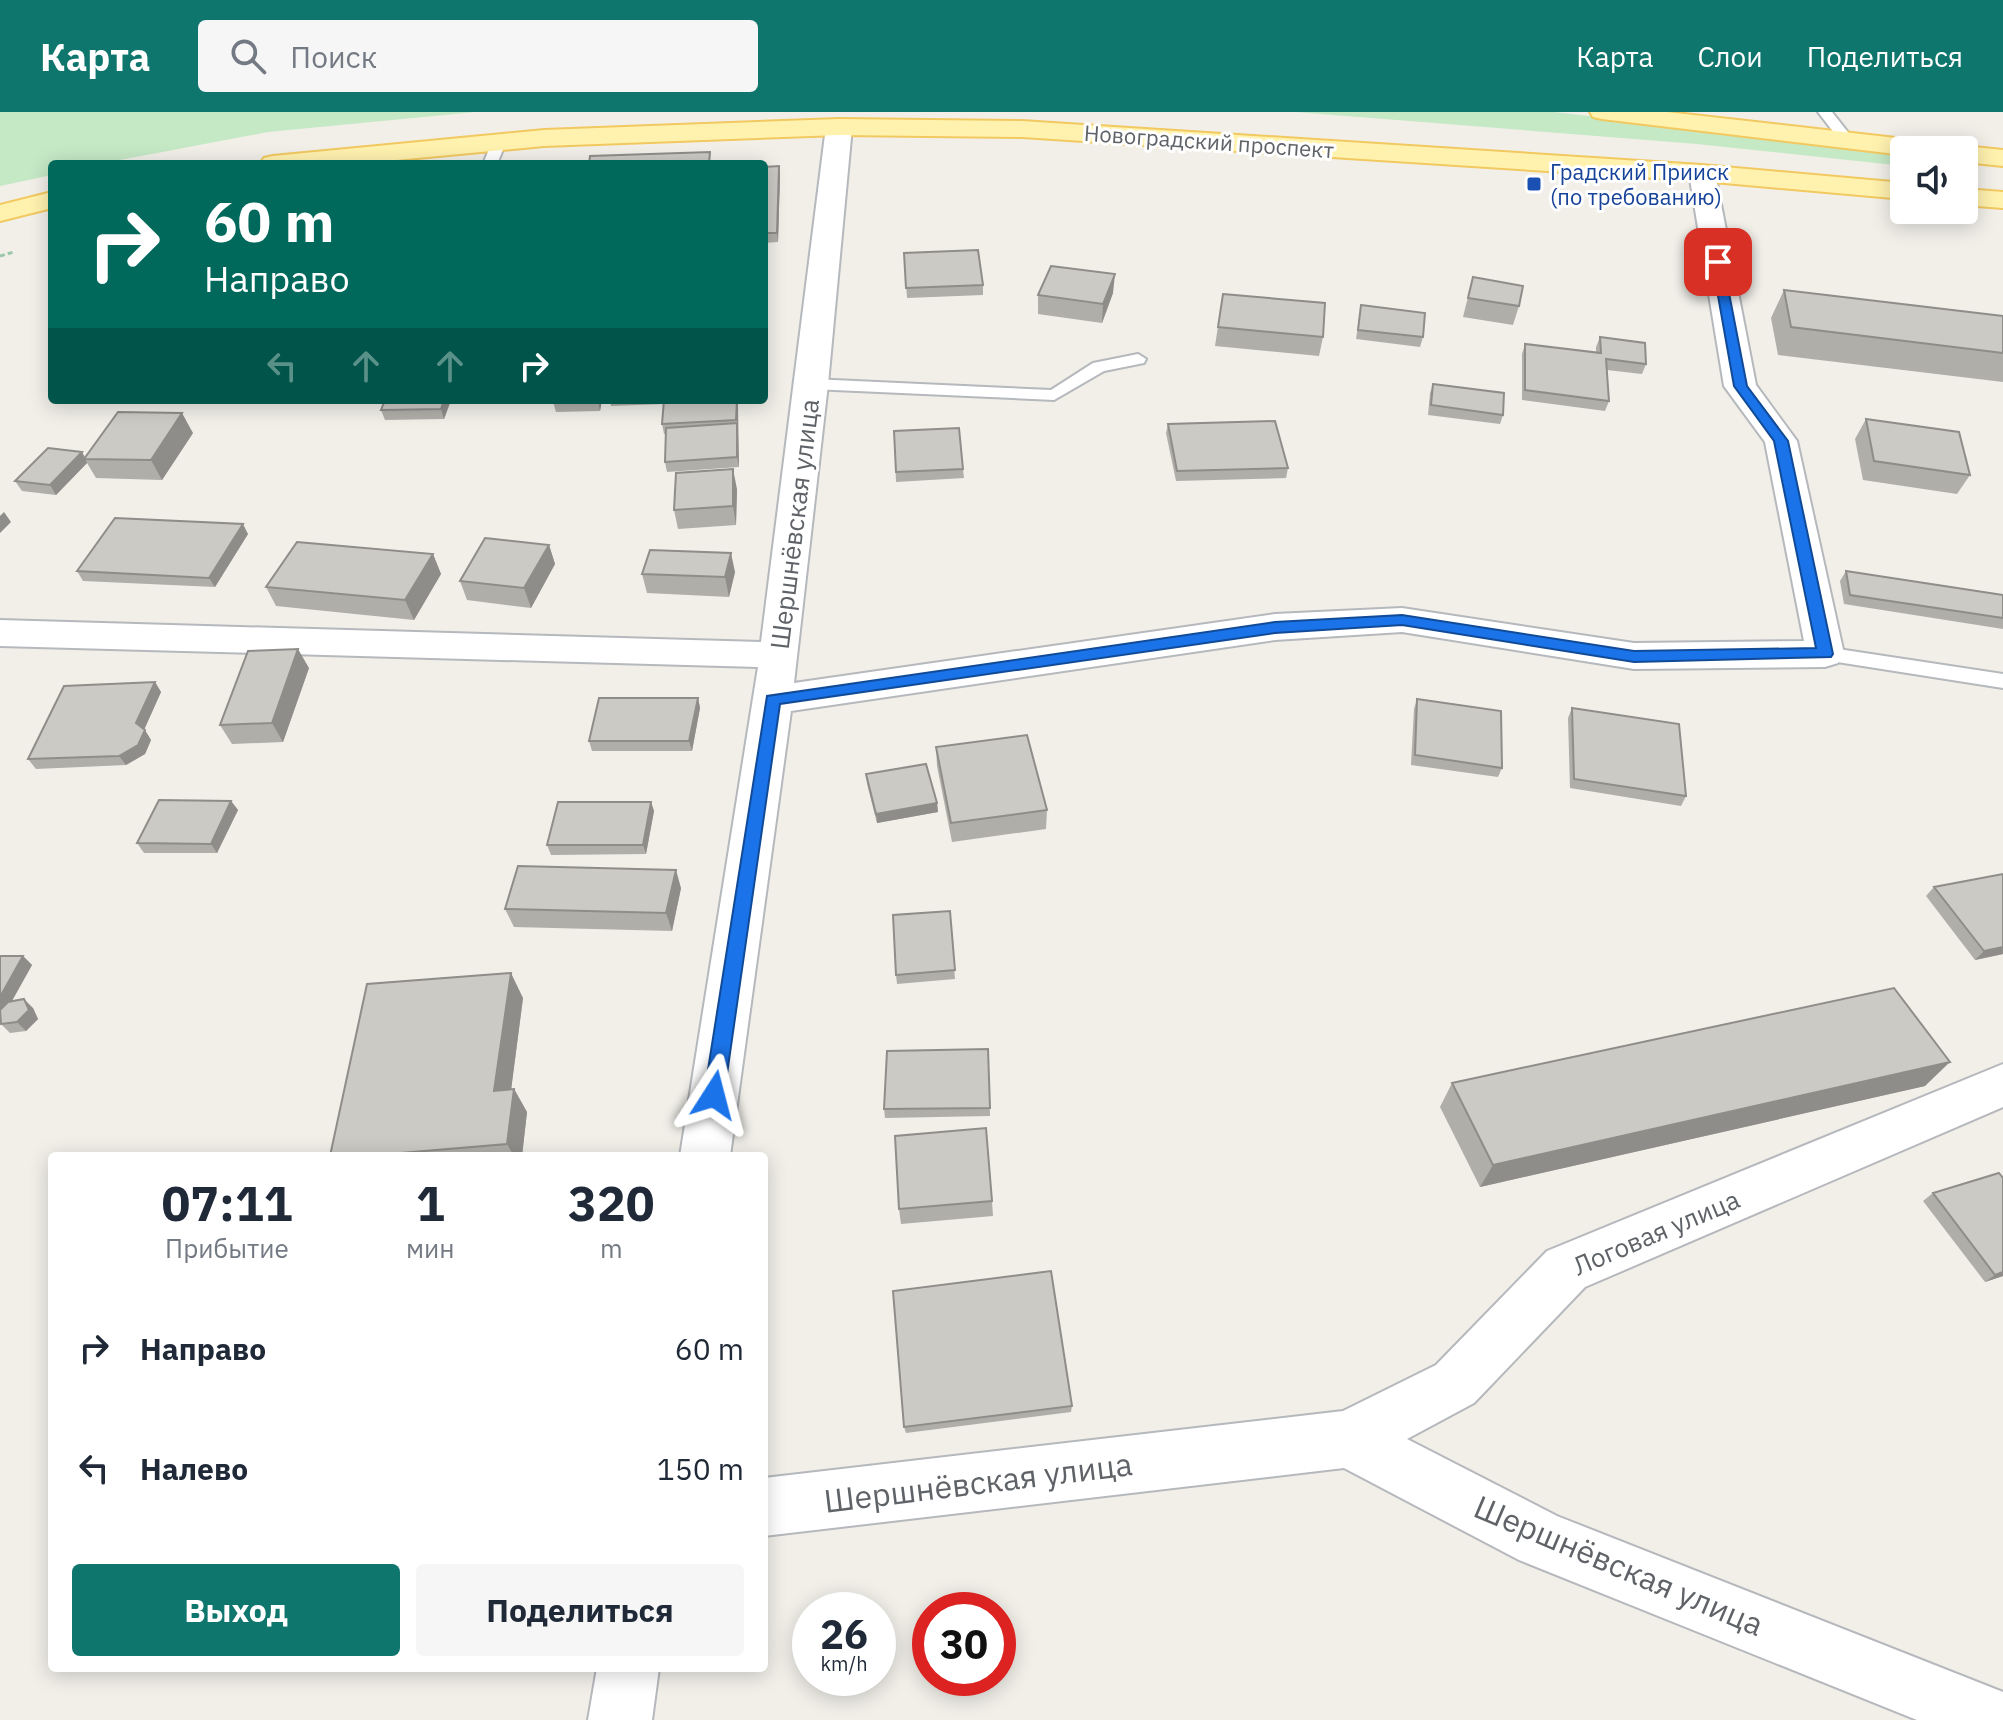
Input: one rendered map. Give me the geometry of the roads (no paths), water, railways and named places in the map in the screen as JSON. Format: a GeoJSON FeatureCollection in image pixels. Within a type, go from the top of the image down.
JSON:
{"type":"FeatureCollection","features":[{"type":"Feature","properties":{"kind":"main road"},"geometry":{"type":"LineString","coordinates":[[1602,112],[1890,145]]}},
{"type":"Feature","properties":{"kind":"main road","name":"Новоградский проспект"},"geometry":{"type":"LineString","coordinates":[[353,160],[494,153],[839,127],[1022,129],[1702,173],[1890,190]]}},
{"type":"Feature","properties":{"kind":"main road"},"geometry":{"type":"LineString","coordinates":[[1978,155],[2003,158]]}},
{"type":"Feature","properties":{"kind":"main road"},"geometry":{"type":"LineString","coordinates":[[1978,198],[2003,200]]}},
{"type":"Feature","properties":{"kind":"main road"},"geometry":{"type":"LineString","coordinates":[[0,213],[48,201]]}},
{"type":"Feature","properties":{"kind":"street","name":"Шершнёвская улица"},"geometry":{"type":"LineString","coordinates":[[706,1152],[773,700],[812,384],[839,127]]}},
{"type":"Feature","properties":{"kind":"street"},"geometry":{"type":"LineString","coordinates":[[773,700],[1275,627],[1402,620],[1634,656],[1825,654],[1781,441],[1740,386],[1702,173]]}},
{"type":"Feature","properties":{"kind":"street"},"geometry":{"type":"LineString","coordinates":[[0,633],[777,655]]}},
{"type":"Feature","properties":{"kind":"street","name":"Логовая улица"},"geometry":{"type":"LineString","coordinates":[[1348,1439],[1455,1384],[1566,1269],[2003,1085]]}},
{"type":"Feature","properties":{"kind":"street","name":"Шершнёвская улица"},"geometry":{"type":"LineString","coordinates":[[768,1507],[1348,1439],[1540,1539],[1995,1720]]}},
{"type":"Feature","properties":{"kind":"street"},"geometry":{"type":"LineString","coordinates":[[620,1720],[627,1672]]}},
{"type":"Feature","properties":{"kind":"lane"},"geometry":{"type":"LineString","coordinates":[[1825,112],[1847,140]]}},
{"type":"Feature","properties":{"kind":"lane"},"geometry":{"type":"LineString","coordinates":[[812,384],[1054,395],[1099,367],[1138,359]]}},
{"type":"Feature","properties":{"kind":"lane"},"geometry":{"type":"LineString","coordinates":[[1825,654],[2003,681]]}},
{"type":"Feature","properties":{"kind":"place","name":"Градский Прииск (по требованию)"},"geometry":{"type":"Point","coordinates":[1534,184]}}]}
